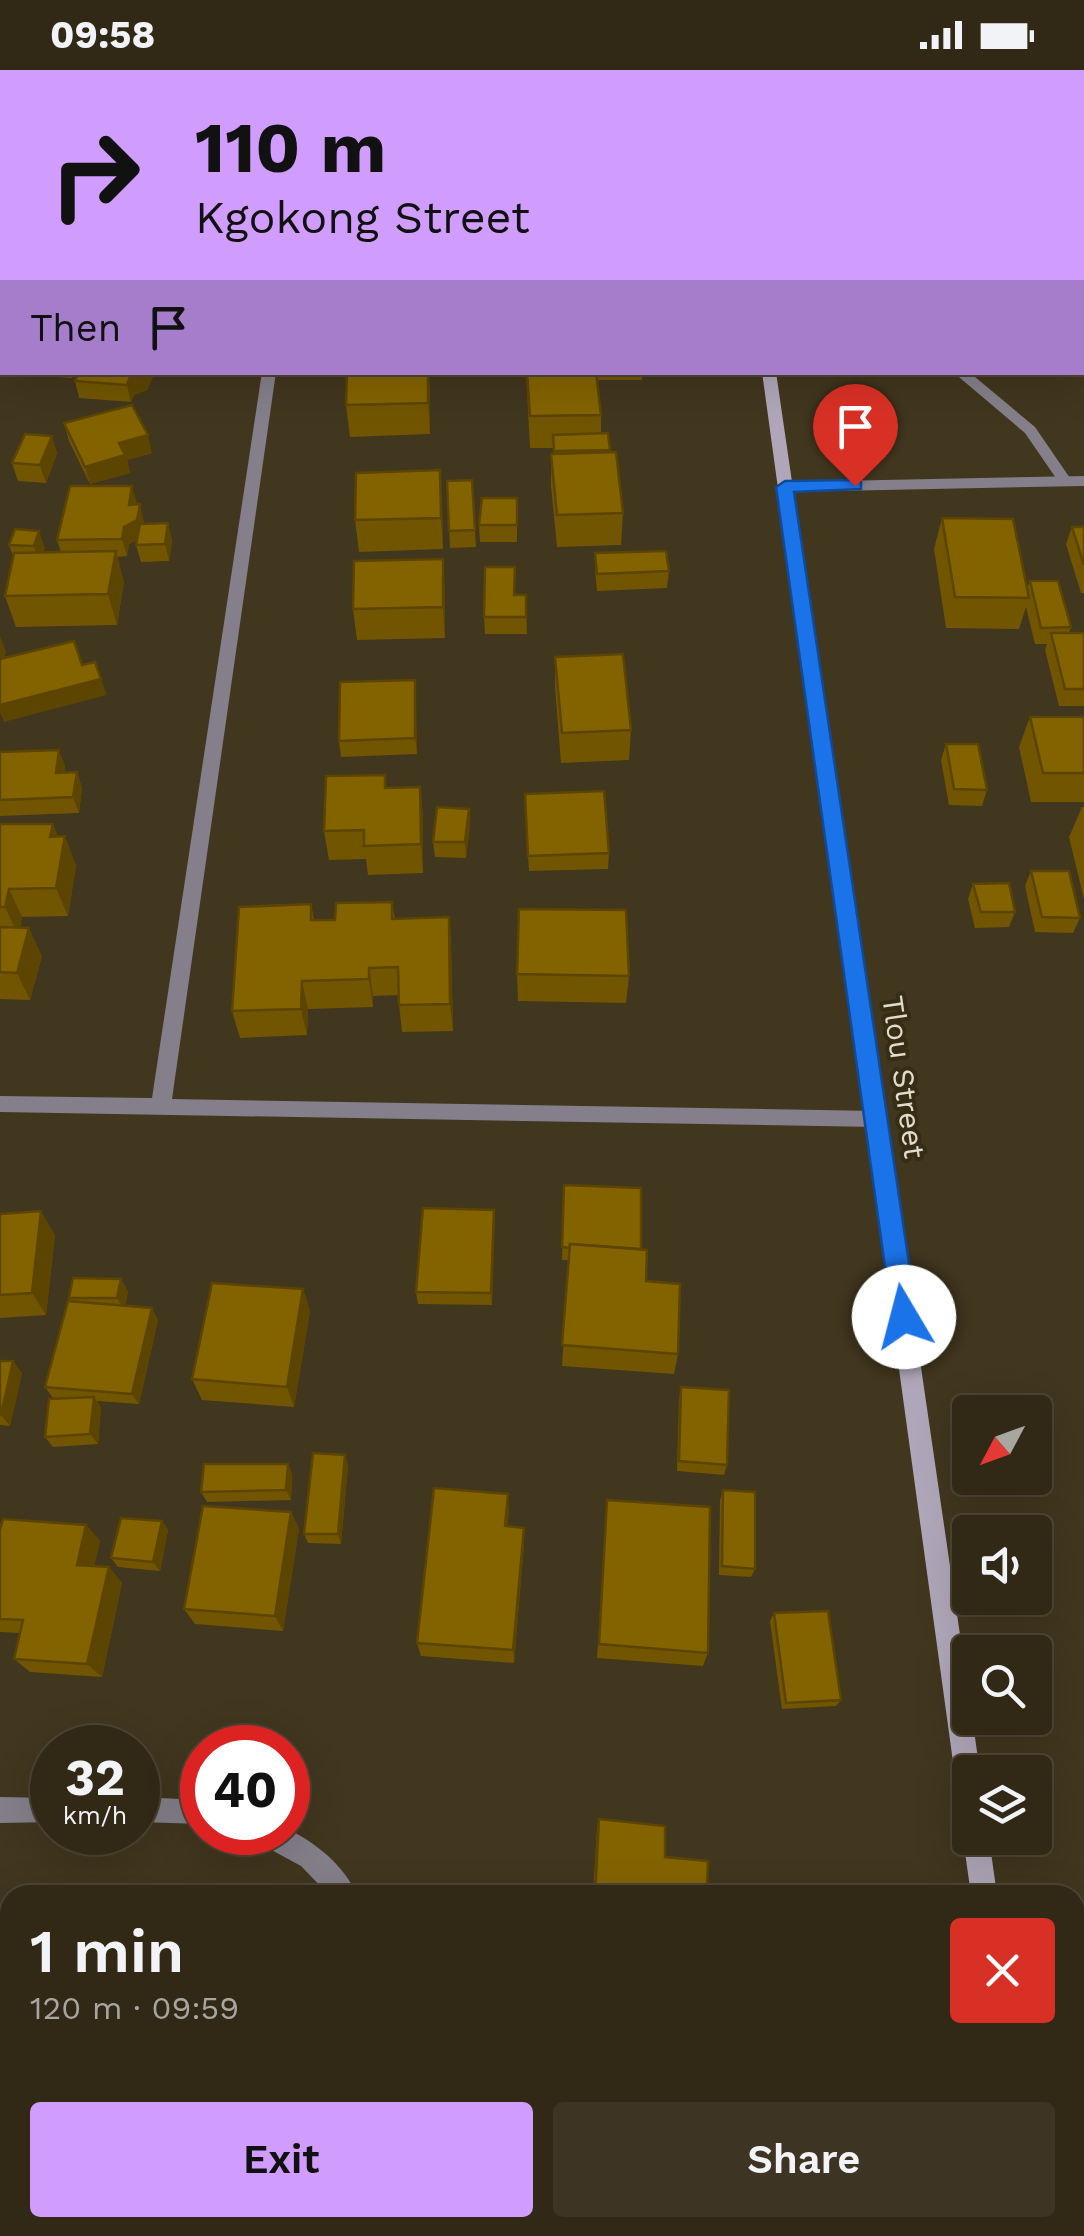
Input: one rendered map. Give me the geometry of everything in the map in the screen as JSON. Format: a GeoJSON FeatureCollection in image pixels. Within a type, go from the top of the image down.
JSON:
{"type":"FeatureCollection","features":[{"type":"Feature","properties":{"kind":"street"},"geometry":{"type":"LineString","coordinates":[[161,1106],[269,375]]}},
{"type":"Feature","properties":{"kind":"street","name":"Tlou Street"},"geometry":{"type":"LineString","coordinates":[[769,375],[965,1755]]}},
{"type":"Feature","properties":{"kind":"street"},"geometry":{"type":"LineString","coordinates":[[964,375],[1030,430],[1065,481]]}},
{"type":"Feature","properties":{"kind":"street"},"geometry":{"type":"LineString","coordinates":[[785,487],[1084,481]]}},
{"type":"Feature","properties":{"kind":"street"},"geometry":{"type":"LineString","coordinates":[[0,1104],[877,1120]]}},
{"type":"Feature","properties":{"kind":"street"},"geometry":{"type":"LineString","coordinates":[[0,1810],[30,1810]]}},
{"type":"Feature","properties":{"kind":"street"},"geometry":{"type":"LineString","coordinates":[[306,1855],[329,1871],[338,1885]]}},
{"type":"Feature","properties":{"kind":"street"},"geometry":{"type":"LineString","coordinates":[[978,1855],[983,1885]]}},
{"type":"Feature","properties":{"kind":"building"},"geometry":{"type":"Polygon","coordinates":[[[78,375],[135,375],[127,385],[75,381],[78,375]]]}},
{"type":"Feature","properties":{"kind":"building"},"geometry":{"type":"Polygon","coordinates":[[[347,375],[428,375],[428,403],[346,405],[347,375]]]}},
{"type":"Feature","properties":{"kind":"building"},"geometry":{"type":"Polygon","coordinates":[[[527,375],[596,375],[601,415],[530,416],[527,375]]]}},
{"type":"Feature","properties":{"kind":"building"},"geometry":{"type":"Polygon","coordinates":[[[132,405],[148,435],[119,443],[125,455],[85,467],[64,423],[132,405]]]}},
{"type":"Feature","properties":{"kind":"building"},"geometry":{"type":"Polygon","coordinates":[[[608,433],[610,450],[554,451],[553,435],[608,433]]]}},
{"type":"Feature","properties":{"kind":"building"},"geometry":{"type":"Polygon","coordinates":[[[25,434],[52,436],[40,465],[12,463],[25,434]]]}},
{"type":"Feature","properties":{"kind":"building"},"geometry":{"type":"Polygon","coordinates":[[[616,452],[623,513],[557,515],[551,454],[616,452]]]}},
{"type":"Feature","properties":{"kind":"building"},"geometry":{"type":"Polygon","coordinates":[[[440,470],[441,518],[355,520],[356,473],[440,470]]]}},
{"type":"Feature","properties":{"kind":"building"},"geometry":{"type":"Polygon","coordinates":[[[472,480],[475,530],[449,531],[447,481],[472,480]]]}},
{"type":"Feature","properties":{"kind":"building"},"geometry":{"type":"Polygon","coordinates":[[[70,486],[132,486],[129,505],[140,504],[137,520],[124,527],[122,539],[57,540],[70,486]]]}},
{"type":"Feature","properties":{"kind":"building"},"geometry":{"type":"Polygon","coordinates":[[[482,498],[517,498],[517,525],[479,525],[482,498]]]}},
{"type":"Feature","properties":{"kind":"building"},"geometry":{"type":"Polygon","coordinates":[[[942,518],[1013,519],[1029,598],[955,597],[942,518]]]}},
{"type":"Feature","properties":{"kind":"building"},"geometry":{"type":"Polygon","coordinates":[[[168,523],[165,544],[136,545],[140,524],[168,523]]]}},
{"type":"Feature","properties":{"kind":"building"},"geometry":{"type":"Polygon","coordinates":[[[1072,527],[1084,527],[1084,565],[1072,527]]]}},
{"type":"Feature","properties":{"kind":"building"},"geometry":{"type":"Polygon","coordinates":[[[15,529],[39,531],[34,546],[9,545],[15,529]]]}},
{"type":"Feature","properties":{"kind":"building"},"geometry":{"type":"Polygon","coordinates":[[[116,551],[108,594],[5,596],[14,553],[116,551]]]}},
{"type":"Feature","properties":{"kind":"building"},"geometry":{"type":"Polygon","coordinates":[[[666,551],[669,571],[597,574],[595,553],[666,551]]]}},
{"type":"Feature","properties":{"kind":"building"},"geometry":{"type":"Polygon","coordinates":[[[443,559],[443,607],[353,609],[354,561],[443,559]]]}},
{"type":"Feature","properties":{"kind":"building"},"geometry":{"type":"Polygon","coordinates":[[[485,567],[515,567],[514,595],[526,595],[526,617],[484,617],[485,567]]]}},
{"type":"Feature","properties":{"kind":"building"},"geometry":{"type":"Polygon","coordinates":[[[1030,581],[1058,581],[1071,627],[1041,628],[1030,581]]]}},
{"type":"Feature","properties":{"kind":"building"},"geometry":{"type":"Polygon","coordinates":[[[1051,633],[1084,633],[1084,689],[1065,689],[1051,633]]]}},
{"type":"Feature","properties":{"kind":"building"},"geometry":{"type":"Polygon","coordinates":[[[74,641],[82,665],[95,662],[101,679],[0,705],[0,659],[74,641]]]}},
{"type":"Feature","properties":{"kind":"building"},"geometry":{"type":"Polygon","coordinates":[[[623,654],[631,730],[562,733],[555,657],[623,654]]]}},
{"type":"Feature","properties":{"kind":"building"},"geometry":{"type":"Polygon","coordinates":[[[415,680],[415,738],[339,741],[340,682],[415,680]]]}},
{"type":"Feature","properties":{"kind":"building"},"geometry":{"type":"Polygon","coordinates":[[[1030,717],[1084,717],[1084,773],[1043,773],[1030,717]]]}},
{"type":"Feature","properties":{"kind":"building"},"geometry":{"type":"Polygon","coordinates":[[[946,744],[978,744],[987,790],[954,789],[946,744]]]}},
{"type":"Feature","properties":{"kind":"building"},"geometry":{"type":"Polygon","coordinates":[[[59,750],[56,773],[77,772],[73,797],[0,800],[0,752],[59,750]]]}},
{"type":"Feature","properties":{"kind":"building"},"geometry":{"type":"Polygon","coordinates":[[[385,775],[385,788],[420,787],[421,844],[364,846],[364,830],[324,831],[326,776],[385,775]]]}},
{"type":"Feature","properties":{"kind":"building"},"geometry":{"type":"Polygon","coordinates":[[[604,791],[609,853],[528,856],[525,794],[604,791]]]}},
{"type":"Feature","properties":{"kind":"building"},"geometry":{"type":"Polygon","coordinates":[[[437,807],[469,809],[465,842],[433,842],[437,807]]]}},
{"type":"Feature","properties":{"kind":"building"},"geometry":{"type":"Polygon","coordinates":[[[0,824],[53,824],[50,837],[65,836],[56,888],[9,889],[5,907],[0,907],[0,824]]]}},
{"type":"Feature","properties":{"kind":"building"},"geometry":{"type":"Polygon","coordinates":[[[1031,871],[1069,871],[1080,918],[1042,917],[1031,871]]]}},
{"type":"Feature","properties":{"kind":"building"},"geometry":{"type":"Polygon","coordinates":[[[1009,883],[1015,912],[981,912],[973,884],[1009,883]]]}},
{"type":"Feature","properties":{"kind":"building"},"geometry":{"type":"Polygon","coordinates":[[[392,902],[392,919],[449,917],[450,1004],[399,1005],[398,967],[369,968],[369,979],[302,981],[301,1009],[232,1011],[239,907],[311,904],[311,920],[335,920],[336,903],[392,902]]]}},
{"type":"Feature","properties":{"kind":"building"},"geometry":{"type":"Polygon","coordinates":[[[519,909],[626,910],[629,976],[517,974],[519,909]]]}},
{"type":"Feature","properties":{"kind":"building"},"geometry":{"type":"Polygon","coordinates":[[[0,927],[29,928],[17,973],[0,972],[0,927]]]}},
{"type":"Feature","properties":{"kind":"building"},"geometry":{"type":"Polygon","coordinates":[[[564,1185],[641,1188],[641,1249],[570,1244],[570,1248],[562,1247],[564,1185]]]}},
{"type":"Feature","properties":{"kind":"building"},"geometry":{"type":"Polygon","coordinates":[[[423,1208],[494,1210],[491,1293],[416,1292],[423,1208]]]}},
{"type":"Feature","properties":{"kind":"building"},"geometry":{"type":"Polygon","coordinates":[[[41,1211],[32,1293],[0,1295],[0,1214],[41,1211]]]}},
{"type":"Feature","properties":{"kind":"building"},"geometry":{"type":"Polygon","coordinates":[[[570,1244],[647,1250],[646,1281],[680,1284],[678,1354],[562,1345],[570,1244]]]}},
{"type":"Feature","properties":{"kind":"building"},"geometry":{"type":"Polygon","coordinates":[[[73,1278],[121,1279],[117,1298],[69,1298],[73,1278]]]}},
{"type":"Feature","properties":{"kind":"building"},"geometry":{"type":"Polygon","coordinates":[[[212,1283],[303,1289],[287,1387],[192,1379],[212,1283]]]}},
{"type":"Feature","properties":{"kind":"building"},"geometry":{"type":"Polygon","coordinates":[[[68,1301],[152,1308],[132,1394],[45,1387],[68,1301]]]}},
{"type":"Feature","properties":{"kind":"building"},"geometry":{"type":"Polygon","coordinates":[[[0,1361],[13,1361],[1,1415],[0,1415],[0,1361]]]}},
{"type":"Feature","properties":{"kind":"building"},"geometry":{"type":"Polygon","coordinates":[[[681,1387],[729,1390],[727,1465],[679,1461],[681,1387]]]}},
{"type":"Feature","properties":{"kind":"building"},"geometry":{"type":"Polygon","coordinates":[[[94,1397],[90,1434],[45,1437],[49,1399],[94,1397]]]}},
{"type":"Feature","properties":{"kind":"building"},"geometry":{"type":"Polygon","coordinates":[[[313,1453],[345,1455],[338,1534],[304,1534],[313,1453]]]}},
{"type":"Feature","properties":{"kind":"building"},"geometry":{"type":"Polygon","coordinates":[[[204,1464],[288,1464],[286,1490],[201,1492],[204,1464]]]}},
{"type":"Feature","properties":{"kind":"building"},"geometry":{"type":"Polygon","coordinates":[[[434,1488],[508,1494],[505,1526],[524,1528],[513,1650],[417,1643],[434,1488]]]}},
{"type":"Feature","properties":{"kind":"building"},"geometry":{"type":"Polygon","coordinates":[[[723,1490],[755,1492],[755,1569],[722,1566],[723,1490]]]}},
{"type":"Feature","properties":{"kind":"building"},"geometry":{"type":"Polygon","coordinates":[[[607,1500],[710,1507],[708,1653],[599,1644],[607,1500]]]}},
{"type":"Feature","properties":{"kind":"building"},"geometry":{"type":"Polygon","coordinates":[[[203,1506],[291,1512],[275,1616],[184,1609],[203,1506]]]}},
{"type":"Feature","properties":{"kind":"building"},"geometry":{"type":"Polygon","coordinates":[[[121,1518],[162,1521],[153,1562],[111,1558],[121,1518]]]}},
{"type":"Feature","properties":{"kind":"building"},"geometry":{"type":"Polygon","coordinates":[[[3,1519],[86,1525],[77,1565],[109,1567],[87,1664],[14,1659],[23,1620],[0,1619],[3,1519]]]}},
{"type":"Feature","properties":{"kind":"building"},"geometry":{"type":"Polygon","coordinates":[[[828,1611],[841,1700],[786,1703],[774,1613],[828,1611]]]}},
{"type":"Feature","properties":{"kind":"building"},"geometry":{"type":"Polygon","coordinates":[[[599,1819],[665,1826],[665,1857],[708,1861],[707,1885],[596,1885],[599,1819]]]}},
{"type":"Feature","properties":{"kind":"route"},"geometry":{"type":"LineString","coordinates":[[855,486],[785,487],[904,1317]]}}]}
